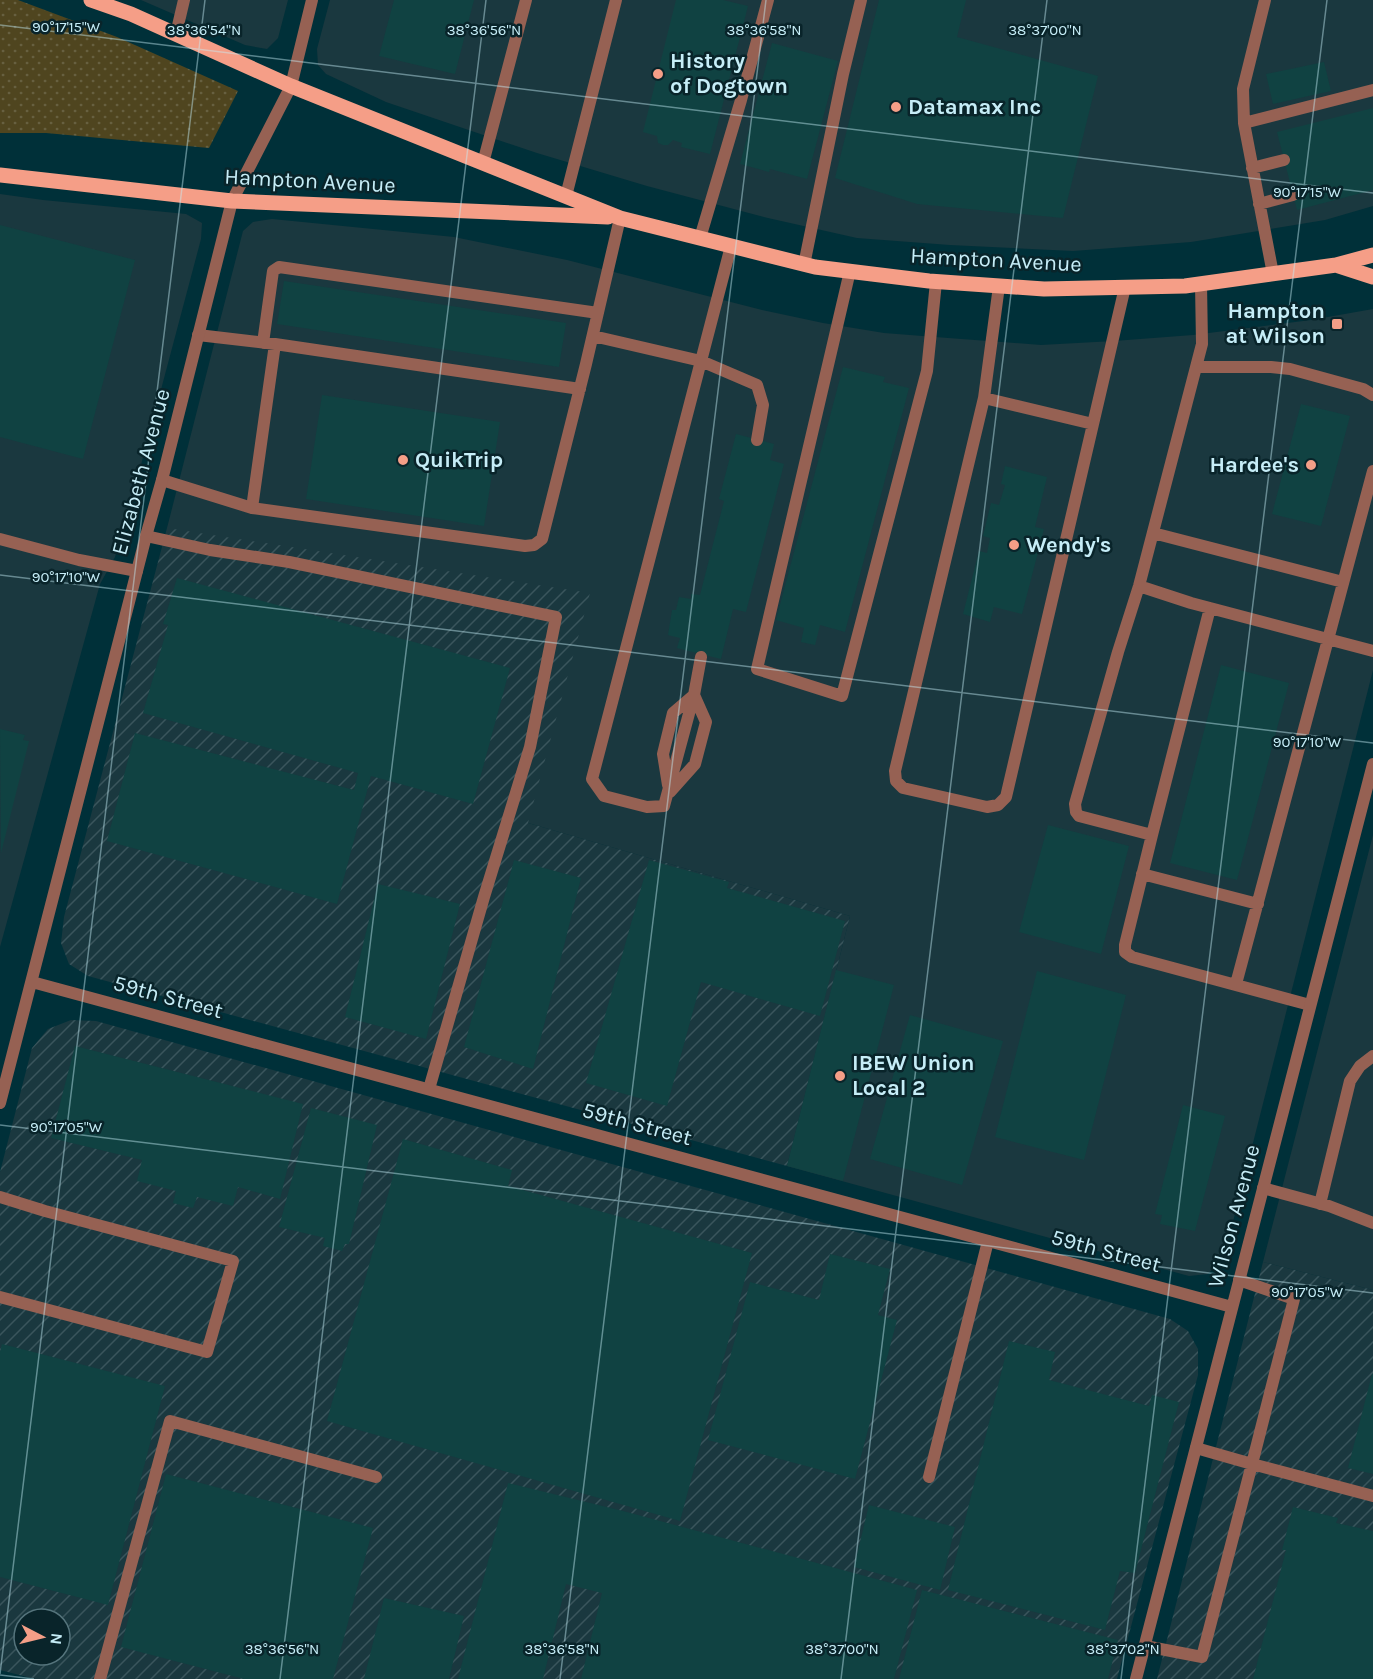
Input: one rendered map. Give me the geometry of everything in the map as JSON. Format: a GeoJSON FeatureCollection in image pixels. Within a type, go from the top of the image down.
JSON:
{"type":"FeatureCollection","features":[{"type":"Feature","properties":{"kind":"main road","name":"Hampton Avenue"},"geometry":{"type":"LineString","coordinates":[[91,0],[176,34],[291,86],[620,218],[804,265],[936,282],[1044,289],[1185,286],[1336,265],[1373,255]]}},
{"type":"Feature","properties":{"kind":"main road","name":"Hampton Avenue"},"geometry":{"type":"LineString","coordinates":[[0,175],[232,201],[620,218]]}},
{"type":"Feature","properties":{"kind":"main road"},"geometry":{"type":"LineString","coordinates":[[1336,265],[1373,277]]}},
{"type":"Feature","properties":{"kind":"street"},"geometry":{"type":"LineString","coordinates":[[176,34],[184,0]]}},
{"type":"Feature","properties":{"kind":"street","name":"Elizabeth Avenue"},"geometry":{"type":"LineString","coordinates":[[0,1103],[2,1084],[32,982],[232,201],[291,86],[312,0]]}},
{"type":"Feature","properties":{"kind":"street"},"geometry":{"type":"LineString","coordinates":[[483,163],[526,0]]}},
{"type":"Feature","properties":{"kind":"street"},"geometry":{"type":"LineString","coordinates":[[566,196],[616,0]]}},
{"type":"Feature","properties":{"kind":"street"},"geometry":{"type":"LineString","coordinates":[[700,238],[768,0]]}},
{"type":"Feature","properties":{"kind":"street"},"geometry":{"type":"LineString","coordinates":[[804,265],[843,74],[861,0]]}},
{"type":"Feature","properties":{"kind":"street"},"geometry":{"type":"LineString","coordinates":[[1265,0],[1243,89],[1244,123],[1273,274]]}},
{"type":"Feature","properties":{"kind":"street"},"geometry":{"type":"LineString","coordinates":[[1244,123],[1373,90]]}},
{"type":"Feature","properties":{"kind":"street"},"geometry":{"type":"LineString","coordinates":[[1252,168],[1284,160]]}},
{"type":"Feature","properties":{"kind":"street"},"geometry":{"type":"LineString","coordinates":[[1259,204],[1293,195]]}},
{"type":"Feature","properties":{"kind":"street"},"geometry":{"type":"LineString","coordinates":[[162,480],[252,508],[525,546],[534,545],[542,539],[620,218]]}},
{"type":"Feature","properties":{"kind":"street"},"geometry":{"type":"LineString","coordinates":[[701,657],[694,694],[664,806],[648,807],[604,796],[592,779],[731,246]]}},
{"type":"Feature","properties":{"kind":"street"},"geometry":{"type":"LineString","coordinates":[[252,508],[269,343],[273,271],[279,267],[598,313]]}},
{"type":"Feature","properties":{"kind":"street"},"geometry":{"type":"LineString","coordinates":[[850,271],[757,669],[842,696],[927,371],[936,282]]}},
{"type":"Feature","properties":{"kind":"street"},"geometry":{"type":"LineString","coordinates":[[1152,835],[1079,816],[1075,804],[1139,586],[1202,344],[1201,284]]}},
{"type":"Feature","properties":{"kind":"street"},"geometry":{"type":"LineString","coordinates":[[999,286],[984,398],[895,771],[896,781],[903,788],[987,807],[998,805],[1006,797],[1125,287]]}},
{"type":"Feature","properties":{"kind":"street"},"geometry":{"type":"LineString","coordinates":[[198,335],[269,343],[580,389]]}},
{"type":"Feature","properties":{"kind":"street"},"geometry":{"type":"LineString","coordinates":[[593,336],[701,361],[757,385],[764,405],[757,440]]}},
{"type":"Feature","properties":{"kind":"street"},"geometry":{"type":"LineString","coordinates":[[1196,367],[1290,369],[1363,389],[1373,395]]}},
{"type":"Feature","properties":{"kind":"street"},"geometry":{"type":"LineString","coordinates":[[984,398],[1093,424]]}},
{"type":"Feature","properties":{"kind":"street"},"geometry":{"type":"LineString","coordinates":[[1236,984],[1373,471]]}},
{"type":"Feature","properties":{"kind":"street"},"geometry":{"type":"LineString","coordinates":[[1152,533],[1343,582]]}},
{"type":"Feature","properties":{"kind":"street"},"geometry":{"type":"LineString","coordinates":[[146,536],[210,550],[289,562],[556,617],[530,747],[483,897],[429,1089]]}},
{"type":"Feature","properties":{"kind":"street"},"geometry":{"type":"LineString","coordinates":[[0,539],[79,560],[137,571]]}},
{"type":"Feature","properties":{"kind":"street"},"geometry":{"type":"LineString","coordinates":[[1139,586],[1210,608],[1373,651]]}},
{"type":"Feature","properties":{"kind":"street"},"geometry":{"type":"LineString","coordinates":[[1210,608],[1142,874],[1125,952],[1132,957],[1310,1005]]}},
{"type":"Feature","properties":{"kind":"street"},"geometry":{"type":"LineString","coordinates":[[669,792],[695,764],[706,722],[694,694]]}},
{"type":"Feature","properties":{"kind":"street","name":"Wilson Avenue"},"geometry":{"type":"LineString","coordinates":[[1136,1679],[1373,764]]}},
{"type":"Feature","properties":{"kind":"street"},"geometry":{"type":"LineString","coordinates":[[1142,874],[1258,904]]}},
{"type":"Feature","properties":{"kind":"street","name":"59th Street"},"geometry":{"type":"LineString","coordinates":[[32,982],[1232,1307]]}},
{"type":"Feature","properties":{"kind":"street"},"geometry":{"type":"LineString","coordinates":[[1320,1204],[1350,1081],[1360,1066],[1373,1056]]}},
{"type":"Feature","properties":{"kind":"street"},"geometry":{"type":"LineString","coordinates":[[1263,1188],[1320,1204],[1373,1223]]}},
{"type":"Feature","properties":{"kind":"street"},"geometry":{"type":"LineString","coordinates":[[0,1197],[233,1261],[207,1352],[0,1297]]}},
{"type":"Feature","properties":{"kind":"street"},"geometry":{"type":"LineString","coordinates":[[929,1477],[988,1241]]}},
{"type":"Feature","properties":{"kind":"street"},"geometry":{"type":"LineString","coordinates":[[1144,1646],[1202,1657],[1294,1299],[1239,1280]]}},
{"type":"Feature","properties":{"kind":"street"},"geometry":{"type":"LineString","coordinates":[[100,1679],[170,1421],[376,1477]]}},
{"type":"Feature","properties":{"kind":"street"},"geometry":{"type":"LineString","coordinates":[[1196,1448],[1373,1496]]}},
{"type":"Feature","properties":{"kind":"shaded area"},"geometry":{"type":"Polygon","coordinates":[[[0,0],[18,0],[117,37],[238,91],[209,148],[46,133],[0,133],[0,0]]]}},
{"type":"Feature","properties":{"kind":"shaded area"},"geometry":{"type":"Polygon","coordinates":[[[141,0],[288,0],[278,38],[267,49],[245,45],[141,0]]]}},
{"type":"Feature","properties":{"kind":"shaded area"},"geometry":{"type":"Polygon","coordinates":[[[330,0],[1373,0],[1373,206],[1325,220],[1191,242],[1073,251],[857,238],[768,218],[647,186],[537,153],[386,102],[326,74],[318,65],[317,49],[330,0]]]}},
{"type":"Feature","properties":{"kind":"shaded area"},"geometry":{"type":"Polygon","coordinates":[[[0,194],[186,214],[202,223],[201,239],[129,510],[115,557],[100,584],[0,947],[0,194]]]}},
{"type":"Feature","properties":{"kind":"shaded area"},"geometry":{"type":"Polygon","coordinates":[[[272,219],[454,237],[567,260],[762,310],[884,333],[1041,345],[1193,335],[1311,320],[1373,309],[1373,670],[1224,1257],[1208,1274],[1189,1276],[787,1166],[850,916],[528,823],[167,528],[243,231],[253,222],[272,219]]]}},
{"type":"Feature","properties":{"kind":"shaded area"},"geometry":{"type":"Polygon","coordinates":[[[167,528],[590,593],[528,823],[850,916],[787,1166],[88,976],[69,964],[61,943],[64,917],[167,528]]]}},
{"type":"Feature","properties":{"kind":"shaded area"},"geometry":{"type":"Polygon","coordinates":[[[1373,835],[1373,1290],[1263,1262],[1373,835]]]}},
{"type":"Feature","properties":{"kind":"shaded area"},"geometry":{"type":"Polygon","coordinates":[[[71,1020],[96,1021],[1170,1319],[1188,1331],[1198,1349],[1198,1375],[1117,1679],[35,1679],[0,1670],[0,1172],[32,1048],[48,1029],[71,1020]]]}},
{"type":"Feature","properties":{"kind":"shaded area"},"geometry":{"type":"Polygon","coordinates":[[[1263,1262],[1373,1290],[1373,1679],[1157,1679],[1263,1262]]]}},
{"type":"Feature","properties":{"kind":"building"},"geometry":{"type":"Polygon","coordinates":[[[394,0],[474,0],[455,74],[379,56],[394,0]]]}},
{"type":"Feature","properties":{"kind":"building"},"geometry":{"type":"Polygon","coordinates":[[[676,0],[723,0],[748,6],[710,154],[681,147],[682,143],[673,140],[668,145],[663,145],[658,143],[657,136],[643,132],[676,0]]]}},
{"type":"Feature","properties":{"kind":"building"},"geometry":{"type":"Polygon","coordinates":[[[879,0],[966,0],[957,37],[1098,76],[1063,218],[917,204],[835,178],[879,0]]]}},
{"type":"Feature","properties":{"kind":"building"},"geometry":{"type":"Polygon","coordinates":[[[772,43],[838,61],[807,179],[740,164],[772,43]]]}},
{"type":"Feature","properties":{"kind":"building"},"geometry":{"type":"Polygon","coordinates":[[[1324,62],[1331,91],[1273,104],[1266,74],[1324,62]]]}},
{"type":"Feature","properties":{"kind":"building"},"geometry":{"type":"Polygon","coordinates":[[[1373,108],[1373,190],[1297,210],[1277,132],[1373,108]]]}},
{"type":"Feature","properties":{"kind":"building"},"geometry":{"type":"Polygon","coordinates":[[[0,225],[135,260],[83,459],[0,437],[0,225]]]}},
{"type":"Feature","properties":{"kind":"building"},"geometry":{"type":"Polygon","coordinates":[[[284,281],[566,323],[559,367],[277,324],[284,281]]]}},
{"type":"Feature","properties":{"kind":"building"},"geometry":{"type":"Polygon","coordinates":[[[843,367],[885,377],[883,382],[909,388],[845,632],[820,625],[815,645],[801,642],[804,628],[776,620],[843,367]]]}},
{"type":"Feature","properties":{"kind":"building","name":"QuikTrip"},"geometry":{"type":"Polygon","coordinates":[[[322,395],[500,422],[484,526],[306,499],[322,395]]]}},
{"type":"Feature","properties":{"kind":"building","name":"Hardee's"},"geometry":{"type":"Polygon","coordinates":[[[1301,404],[1350,416],[1321,526],[1272,514],[1301,404]]]}},
{"type":"Feature","properties":{"kind":"building"},"geometry":{"type":"Polygon","coordinates":[[[736,434],[774,444],[770,460],[784,464],[746,612],[733,609],[721,659],[677,648],[680,638],[668,635],[672,610],[676,610],[679,597],[691,599],[691,594],[700,595],[724,501],[719,499],[736,434]]]}},
{"type":"Feature","properties":{"kind":"building","name":"Wendy's"},"geometry":{"type":"Polygon","coordinates":[[[1005,466],[1047,477],[1035,527],[1044,529],[1022,614],[994,607],[990,622],[963,614],[979,551],[987,553],[990,538],[983,536],[991,503],[999,505],[1005,485],[1001,484],[1005,466]]]}},
{"type":"Feature","properties":{"kind":"building"},"geometry":{"type":"Polygon","coordinates":[[[177,578],[510,668],[473,804],[371,776],[337,904],[107,841],[135,733],[354,790],[358,773],[143,713],[168,625],[163,624],[177,578]]]}},
{"type":"Feature","properties":{"kind":"building"},"geometry":{"type":"Polygon","coordinates":[[[1221,665],[1289,683],[1237,880],[1170,863],[1221,665]]]}},
{"type":"Feature","properties":{"kind":"building"},"geometry":{"type":"Polygon","coordinates":[[[0,729],[25,735],[23,740],[29,741],[1,853],[0,729]]]}},
{"type":"Feature","properties":{"kind":"building"},"geometry":{"type":"Polygon","coordinates":[[[1048,825],[1129,846],[1101,954],[1019,932],[1048,825]]]}},
{"type":"Feature","properties":{"kind":"building"},"geometry":{"type":"Polygon","coordinates":[[[514,860],[581,878],[533,1069],[464,1047],[514,860]]]}},
{"type":"Feature","properties":{"kind":"building"},"geometry":{"type":"Polygon","coordinates":[[[649,860],[729,882],[727,888],[845,921],[820,1016],[701,982],[667,1106],[586,1083],[649,860]]]}},
{"type":"Feature","properties":{"kind":"building"},"geometry":{"type":"Polygon","coordinates":[[[378,884],[460,904],[426,1039],[345,1017],[378,884]]]}},
{"type":"Feature","properties":{"kind":"building","name":"IBEW Union Local 2"},"geometry":{"type":"Polygon","coordinates":[[[836,970],[894,985],[843,1181],[787,1166],[836,970]]]}},
{"type":"Feature","properties":{"kind":"building"},"geometry":{"type":"Polygon","coordinates":[[[1037,971],[1126,995],[1084,1160],[995,1137],[1037,971]]]}},
{"type":"Feature","properties":{"kind":"building"},"geometry":{"type":"Polygon","coordinates":[[[910,1015],[1003,1041],[962,1185],[870,1159],[910,1015]]]}},
{"type":"Feature","properties":{"kind":"building"},"geometry":{"type":"Polygon","coordinates":[[[75,1046],[303,1104],[280,1199],[238,1187],[233,1206],[197,1197],[193,1208],[173,1203],[176,1191],[137,1181],[142,1160],[51,1138],[75,1046]]]}},
{"type":"Feature","properties":{"kind":"building"},"geometry":{"type":"Polygon","coordinates":[[[1183,1105],[1225,1116],[1195,1231],[1160,1224],[1162,1215],[1155,1214],[1183,1105]]]}},
{"type":"Feature","properties":{"kind":"building"},"geometry":{"type":"Polygon","coordinates":[[[311,1108],[377,1125],[349,1244],[345,1244],[342,1251],[323,1246],[325,1238],[279,1227],[311,1108]]]}},
{"type":"Feature","properties":{"kind":"building"},"geometry":{"type":"Polygon","coordinates":[[[403,1139],[512,1170],[508,1186],[752,1253],[680,1521],[327,1421],[403,1139]]]}},
{"type":"Feature","properties":{"kind":"building"},"geometry":{"type":"Polygon","coordinates":[[[830,1254],[890,1269],[878,1315],[897,1320],[855,1479],[708,1440],[750,1282],[819,1300],[830,1254]]]}},
{"type":"Feature","properties":{"kind":"building"},"geometry":{"type":"Polygon","coordinates":[[[1009,1341],[1055,1352],[1049,1380],[1149,1406],[1152,1395],[1179,1402],[1135,1573],[1120,1571],[1105,1630],[948,1590],[1009,1341]]]}},
{"type":"Feature","properties":{"kind":"building"},"geometry":{"type":"Polygon","coordinates":[[[2,1344],[165,1386],[108,1605],[0,1577],[0,1352],[2,1344]]]}},
{"type":"Feature","properties":{"kind":"building"},"geometry":{"type":"Polygon","coordinates":[[[1373,1374],[1373,1474],[1348,1468],[1373,1374]]]}},
{"type":"Feature","properties":{"kind":"building"},"geometry":{"type":"Polygon","coordinates":[[[166,1474],[373,1528],[333,1679],[244,1679],[121,1647],[166,1474]]]}},
{"type":"Feature","properties":{"kind":"building"},"geometry":{"type":"Polygon","coordinates":[[[508,1483],[623,1511],[917,1590],[894,1679],[581,1679],[602,1593],[566,1584],[543,1679],[458,1679],[508,1483]]]}},
{"type":"Feature","properties":{"kind":"building"},"geometry":{"type":"Polygon","coordinates":[[[869,1505],[955,1527],[940,1590],[854,1567],[869,1505]]]}},
{"type":"Feature","properties":{"kind":"building"},"geometry":{"type":"Polygon","coordinates":[[[1293,1507],[1338,1518],[1336,1523],[1373,1531],[1373,1679],[1253,1679],[1286,1550],[1282,1550],[1293,1507]]]}},
{"type":"Feature","properties":{"kind":"building"},"geometry":{"type":"Polygon","coordinates":[[[922,1590],[1118,1640],[1108,1679],[899,1679],[922,1590]]]}},
{"type":"Feature","properties":{"kind":"building"},"geometry":{"type":"Polygon","coordinates":[[[384,1598],[464,1616],[449,1679],[364,1679],[384,1598]]]}},
{"type":"Feature","properties":{"kind":"place","name":"History of Dogtown"},"geometry":{"type":"Point","coordinates":[658,74]}},
{"type":"Feature","properties":{"kind":"place","name":"Datamax Inc"},"geometry":{"type":"Point","coordinates":[896,107]}},
{"type":"Feature","properties":{"kind":"place","name":"Hampton at Wilson"},"geometry":{"type":"Point","coordinates":[1337,324]}},
{"type":"Feature","properties":{"kind":"place","name":"QuikTrip"},"geometry":{"type":"Point","coordinates":[403,460]}},
{"type":"Feature","properties":{"kind":"place","name":"Hardee's"},"geometry":{"type":"Point","coordinates":[1311,465]}},
{"type":"Feature","properties":{"kind":"place","name":"Wendy's"},"geometry":{"type":"Point","coordinates":[1014,545]}},
{"type":"Feature","properties":{"kind":"place","name":"IBEW Union Local 2"},"geometry":{"type":"Point","coordinates":[840,1076]}}]}
